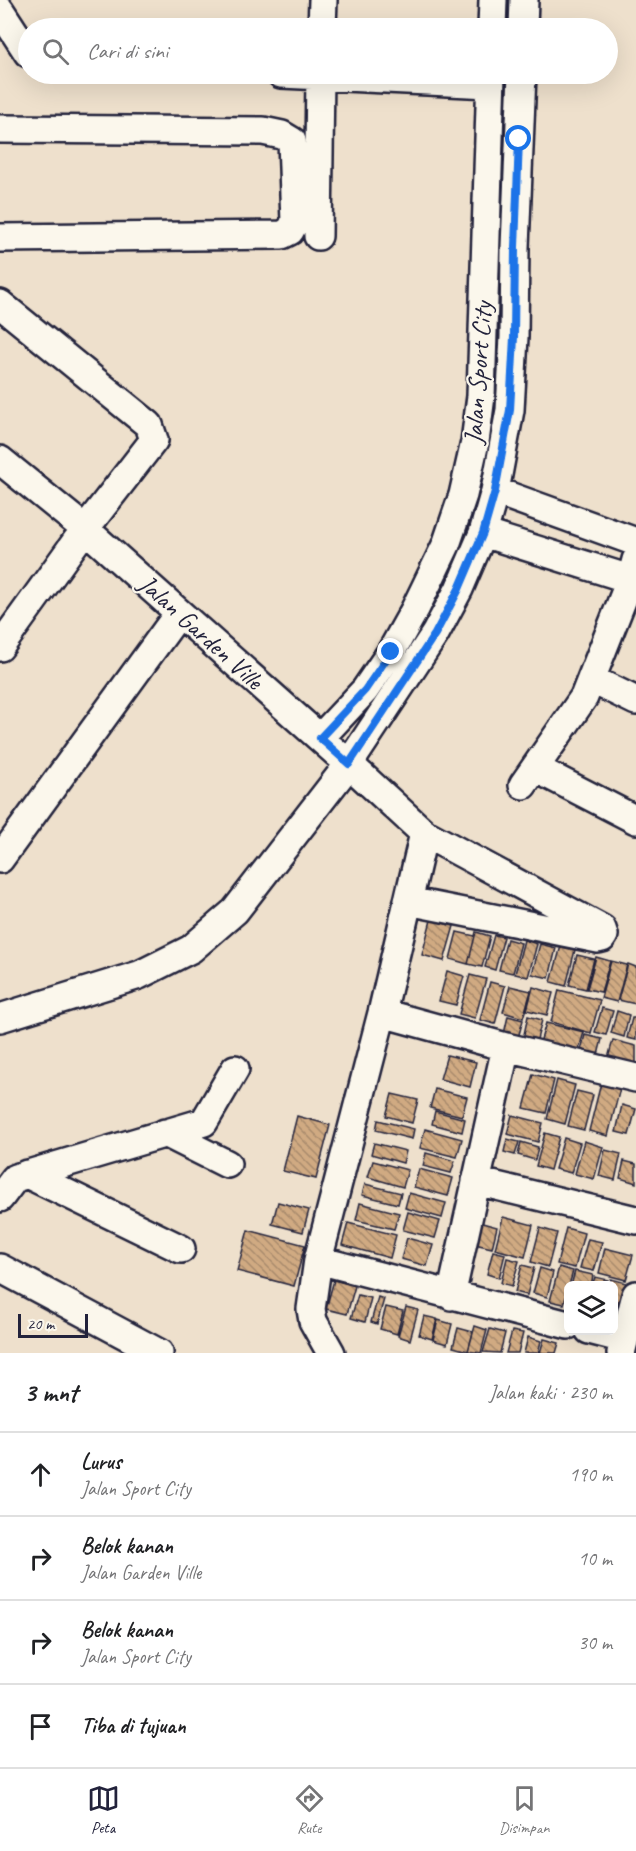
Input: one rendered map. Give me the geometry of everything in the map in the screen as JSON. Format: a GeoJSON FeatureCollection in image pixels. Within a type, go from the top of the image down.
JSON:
{"type":"FeatureCollection","features":[{"type":"Feature","properties":{"kind":"street"},"geometry":{"type":"LineString","coordinates":[[322,18],[323,0]]}},
{"type":"Feature","properties":{"kind":"street"},"geometry":{"type":"LineString","coordinates":[[493,18],[494,0]]}},
{"type":"Feature","properties":{"kind":"street"},"geometry":{"type":"LineString","coordinates":[[523,18],[524,0]]}},
{"type":"Feature","properties":{"kind":"street"},"geometry":{"type":"LineString","coordinates":[[318,236],[320,84]]}},
{"type":"Feature","properties":{"kind":"street","name":"Jalan Sport City"},"geometry":{"type":"LineString","coordinates":[[320,738],[365,690],[391,652],[446,545],[463,495],[475,442],[481,396],[491,84]]}},
{"type":"Feature","properties":{"kind":"street","name":"Jalan Sport City"},"geometry":{"type":"LineString","coordinates":[[0,1018],[139,975],[190,949],[235,911],[349,764],[435,634],[459,589],[483,533],[495,491],[510,410],[522,84]]}},
{"type":"Feature","properties":{"kind":"street"},"geometry":{"type":"LineString","coordinates":[[0,129],[263,131],[282,135],[292,141],[295,222],[290,231],[282,235],[0,238]]}},
{"type":"Feature","properties":{"kind":"street"},"geometry":{"type":"LineString","coordinates":[[0,304],[149,425],[154,440],[85,529],[0,647]]}},
{"type":"Feature","properties":{"kind":"street","name":"Jalan Garden Ville"},"geometry":{"type":"LineString","coordinates":[[0,460],[85,529],[424,833],[602,929],[604,935],[598,939],[408,901]]}},
{"type":"Feature","properties":{"kind":"street"},"geometry":{"type":"LineString","coordinates":[[495,491],[636,542]]}},
{"type":"Feature","properties":{"kind":"street"},"geometry":{"type":"LineString","coordinates":[[483,533],[634,573],[584,697],[529,777],[636,820]]}},
{"type":"Feature","properties":{"kind":"street"},"geometry":{"type":"LineString","coordinates":[[0,859],[179,613]]}},
{"type":"Feature","properties":{"kind":"street"},"geometry":{"type":"LineString","coordinates":[[591,679],[636,701]]}},
{"type":"Feature","properties":{"kind":"street"},"geometry":{"type":"LineString","coordinates":[[331,1353],[317,1330],[311,1309],[318,1260],[382,1013],[424,833]]}},
{"type":"Feature","properties":{"kind":"street"},"geometry":{"type":"LineString","coordinates":[[382,1013],[506,1047],[636,1078]]}},
{"type":"Feature","properties":{"kind":"street"},"geometry":{"type":"LineString","coordinates":[[451,1296],[506,1047]]}},
{"type":"Feature","properties":{"kind":"street"},"geometry":{"type":"LineString","coordinates":[[0,1198],[15,1178],[204,1122],[235,1068]]}},
{"type":"Feature","properties":{"kind":"street"},"geometry":{"type":"LineString","coordinates":[[165,1133],[227,1164]]}},
{"type":"Feature","properties":{"kind":"street"},"geometry":{"type":"LineString","coordinates":[[27,1174],[181,1249]]}},
{"type":"Feature","properties":{"kind":"street"},"geometry":{"type":"LineString","coordinates":[[476,1181],[636,1220]]}},
{"type":"Feature","properties":{"kind":"street"},"geometry":{"type":"LineString","coordinates":[[318,1260],[564,1324]]}},
{"type":"Feature","properties":{"kind":"street"},"geometry":{"type":"LineString","coordinates":[[0,1268],[159,1353]]}},
{"type":"Feature","properties":{"kind":"street"},"geometry":{"type":"LineString","coordinates":[[600,1335],[623,1346],[636,1295]]}},
{"type":"Feature","properties":{"kind":"building"},"geometry":{"type":"Polygon","coordinates":[[[431,920],[454,926],[444,961],[422,955],[431,920]]]}},
{"type":"Feature","properties":{"kind":"building"},"geometry":{"type":"Polygon","coordinates":[[[457,932],[475,936],[468,964],[450,959],[457,932]]]}},
{"type":"Feature","properties":{"kind":"building"},"geometry":{"type":"Polygon","coordinates":[[[476,932],[490,936],[482,967],[468,964],[476,932]]]}},
{"type":"Feature","properties":{"kind":"building"},"geometry":{"type":"Polygon","coordinates":[[[494,935],[504,937],[495,970],[485,967],[494,935]]]}},
{"type":"Feature","properties":{"kind":"building"},"geometry":{"type":"Polygon","coordinates":[[[507,939],[521,943],[513,973],[499,970],[507,939]]]}},
{"type":"Feature","properties":{"kind":"building"},"geometry":{"type":"Polygon","coordinates":[[[524,940],[537,944],[528,977],[515,974],[524,940]]]}},
{"type":"Feature","properties":{"kind":"building"},"geometry":{"type":"Polygon","coordinates":[[[540,944],[556,948],[549,978],[532,974],[540,944]]]}},
{"type":"Feature","properties":{"kind":"building"},"geometry":{"type":"Polygon","coordinates":[[[561,946],[575,950],[566,986],[551,982],[561,946]]]}},
{"type":"Feature","properties":{"kind":"building"},"geometry":{"type":"Polygon","coordinates":[[[577,955],[594,959],[586,989],[569,985],[577,955]]]}},
{"type":"Feature","properties":{"kind":"building"},"geometry":{"type":"Polygon","coordinates":[[[596,957],[610,961],[601,992],[587,989],[596,957]]]}},
{"type":"Feature","properties":{"kind":"building"},"geometry":{"type":"Polygon","coordinates":[[[611,961],[627,965],[617,1002],[601,998],[611,961]]]}},
{"type":"Feature","properties":{"kind":"building"},"geometry":{"type":"Polygon","coordinates":[[[628,964],[636,967],[636,1004],[618,1000],[628,964]]]}},
{"type":"Feature","properties":{"kind":"building"},"geometry":{"type":"Polygon","coordinates":[[[447,971],[464,976],[456,1005],[439,1001],[447,971]]]}},
{"type":"Feature","properties":{"kind":"building"},"geometry":{"type":"Polygon","coordinates":[[[470,975],[486,979],[475,1018],[459,1014],[470,975]]]}},
{"type":"Feature","properties":{"kind":"building"},"geometry":{"type":"Polygon","coordinates":[[[490,982],[505,986],[495,1024],[480,1020],[490,982]]]}},
{"type":"Feature","properties":{"kind":"building"},"geometry":{"type":"Polygon","coordinates":[[[510,986],[531,991],[523,1018],[503,1012],[510,986]]]}},
{"type":"Feature","properties":{"kind":"building"},"geometry":{"type":"Polygon","coordinates":[[[533,987],[553,993],[547,1015],[527,1010],[533,987]]]}},
{"type":"Feature","properties":{"kind":"building"},"geometry":{"type":"Polygon","coordinates":[[[559,990],[600,1000],[591,1033],[551,1022],[559,990]]]}},
{"type":"Feature","properties":{"kind":"building"},"geometry":{"type":"Polygon","coordinates":[[[602,1008],[613,1011],[606,1035],[595,1032],[602,1008]]]}},
{"type":"Feature","properties":{"kind":"building"},"geometry":{"type":"Polygon","coordinates":[[[617,1011],[629,1015],[624,1037],[611,1033],[617,1011]]]}},
{"type":"Feature","properties":{"kind":"building"},"geometry":{"type":"Polygon","coordinates":[[[508,1016],[523,1020],[518,1038],[504,1034],[508,1016]]]}},
{"type":"Feature","properties":{"kind":"building"},"geometry":{"type":"Polygon","coordinates":[[[528,1016],[542,1020],[536,1043],[523,1039],[528,1016]]]}},
{"type":"Feature","properties":{"kind":"building"},"geometry":{"type":"Polygon","coordinates":[[[632,1018],[636,1018],[636,1040],[627,1038],[632,1018]]]}},
{"type":"Feature","properties":{"kind":"building"},"geometry":{"type":"Polygon","coordinates":[[[546,1023],[584,1032],[577,1056],[539,1046],[546,1023]]]}},
{"type":"Feature","properties":{"kind":"building"},"geometry":{"type":"Polygon","coordinates":[[[585,1035],[602,1039],[597,1059],[580,1054],[585,1035]]]}},
{"type":"Feature","properties":{"kind":"building"},"geometry":{"type":"Polygon","coordinates":[[[613,1040],[636,1046],[636,1069],[607,1062],[613,1040]]]}},
{"type":"Feature","properties":{"kind":"building"},"geometry":{"type":"Polygon","coordinates":[[[447,1055],[476,1062],[470,1087],[440,1079],[447,1055]]]}},
{"type":"Feature","properties":{"kind":"building"},"geometry":{"type":"Polygon","coordinates":[[[533,1074],[554,1080],[546,1113],[524,1108],[533,1074]]]}},
{"type":"Feature","properties":{"kind":"building"},"geometry":{"type":"Polygon","coordinates":[[[557,1080],[575,1085],[565,1124],[547,1119],[557,1080]]]}},
{"type":"Feature","properties":{"kind":"building"},"geometry":{"type":"Polygon","coordinates":[[[601,1083],[620,1088],[608,1136],[589,1131],[601,1083]]]}},
{"type":"Feature","properties":{"kind":"building"},"geometry":{"type":"Polygon","coordinates":[[[435,1089],[467,1097],[462,1116],[430,1108],[435,1089]]]}},
{"type":"Feature","properties":{"kind":"building"},"geometry":{"type":"Polygon","coordinates":[[[577,1091],[593,1095],[584,1130],[568,1126],[577,1091]]]}},
{"type":"Feature","properties":{"kind":"building"},"geometry":{"type":"Polygon","coordinates":[[[392,1094],[418,1100],[412,1123],[386,1116],[392,1094]]]}},
{"type":"Feature","properties":{"kind":"building"},"geometry":{"type":"Polygon","coordinates":[[[622,1105],[636,1109],[629,1135],[616,1132],[622,1105]]]}},
{"type":"Feature","properties":{"kind":"building"},"geometry":{"type":"Polygon","coordinates":[[[435,1111],[465,1119],[462,1132],[432,1124],[435,1111]]]}},
{"type":"Feature","properties":{"kind":"building"},"geometry":{"type":"Polygon","coordinates":[[[512,1115],[543,1123],[538,1142],[507,1134],[512,1115]]]}},
{"type":"Feature","properties":{"kind":"building"},"geometry":{"type":"Polygon","coordinates":[[[297,1116],[330,1125],[316,1179],[283,1171],[297,1116]]]}},
{"type":"Feature","properties":{"kind":"building"},"geometry":{"type":"Polygon","coordinates":[[[378,1120],[414,1129],[412,1139],[376,1130],[378,1120]]]}},
{"type":"Feature","properties":{"kind":"building"},"geometry":{"type":"Polygon","coordinates":[[[425,1129],[462,1139],[457,1157],[420,1148],[425,1129]]]}},
{"type":"Feature","properties":{"kind":"building"},"geometry":{"type":"Polygon","coordinates":[[[545,1133],[559,1137],[550,1170],[536,1166],[545,1133]]]}},
{"type":"Feature","properties":{"kind":"building"},"geometry":{"type":"Polygon","coordinates":[[[564,1138],[580,1143],[571,1173],[555,1169],[564,1138]]]}},
{"type":"Feature","properties":{"kind":"building"},"geometry":{"type":"Polygon","coordinates":[[[507,1139],[519,1142],[515,1155],[504,1152],[507,1139]]]}},
{"type":"Feature","properties":{"kind":"building"},"geometry":{"type":"Polygon","coordinates":[[[584,1141],[603,1147],[594,1179],[575,1174],[584,1141]]]}},
{"type":"Feature","properties":{"kind":"building"},"geometry":{"type":"Polygon","coordinates":[[[521,1142],[538,1147],[535,1160],[518,1155],[521,1142]]]}},
{"type":"Feature","properties":{"kind":"building"},"geometry":{"type":"Polygon","coordinates":[[[374,1143],[406,1151],[403,1163],[371,1154],[374,1143]]]}},
{"type":"Feature","properties":{"kind":"building"},"geometry":{"type":"Polygon","coordinates":[[[605,1150],[621,1154],[615,1180],[599,1176],[605,1150]]]}},
{"type":"Feature","properties":{"kind":"building"},"geometry":{"type":"Polygon","coordinates":[[[426,1153],[455,1161],[451,1173],[423,1166],[426,1153]]]}},
{"type":"Feature","properties":{"kind":"building"},"geometry":{"type":"Polygon","coordinates":[[[373,1161],[408,1170],[403,1187],[368,1177],[373,1161]]]}},
{"type":"Feature","properties":{"kind":"building"},"geometry":{"type":"Polygon","coordinates":[[[624,1161],[636,1164],[636,1183],[620,1178],[624,1161]]]}},
{"type":"Feature","properties":{"kind":"building"},"geometry":{"type":"Polygon","coordinates":[[[419,1169],[453,1178],[448,1196],[414,1187],[419,1169]]]}},
{"type":"Feature","properties":{"kind":"building"},"geometry":{"type":"Polygon","coordinates":[[[365,1184],[401,1193],[398,1204],[362,1195],[365,1184]]]}},
{"type":"Feature","properties":{"kind":"building"},"geometry":{"type":"Polygon","coordinates":[[[409,1193],[446,1203],[442,1218],[405,1208],[409,1193]]]}},
{"type":"Feature","properties":{"kind":"building"},"geometry":{"type":"Polygon","coordinates":[[[278,1202],[309,1210],[303,1232],[272,1224],[278,1202]]]}},
{"type":"Feature","properties":{"kind":"building"},"geometry":{"type":"Polygon","coordinates":[[[360,1203],[399,1213],[394,1229],[356,1220],[360,1203]]]}},
{"type":"Feature","properties":{"kind":"building"},"geometry":{"type":"Polygon","coordinates":[[[408,1212],[440,1221],[435,1238],[403,1230],[408,1212]]]}},
{"type":"Feature","properties":{"kind":"building"},"geometry":{"type":"Polygon","coordinates":[[[503,1217],[533,1225],[525,1257],[495,1249],[503,1217]]]}},
{"type":"Feature","properties":{"kind":"building"},"geometry":{"type":"Polygon","coordinates":[[[475,1221],[497,1227],[492,1248],[470,1243],[475,1221]]]}},
{"type":"Feature","properties":{"kind":"building"},"geometry":{"type":"Polygon","coordinates":[[[348,1223],[396,1235],[390,1258],[342,1245],[348,1223]]]}},
{"type":"Feature","properties":{"kind":"building"},"geometry":{"type":"Polygon","coordinates":[[[540,1228],[557,1233],[548,1267],[531,1262],[540,1228]]]}},
{"type":"Feature","properties":{"kind":"building"},"geometry":{"type":"Polygon","coordinates":[[[566,1228],[584,1233],[575,1268],[557,1264],[566,1228]]]}},
{"type":"Feature","properties":{"kind":"building"},"geometry":{"type":"Polygon","coordinates":[[[248,1230],[305,1245],[294,1286],[237,1271],[248,1230]]]}},
{"type":"Feature","properties":{"kind":"building"},"geometry":{"type":"Polygon","coordinates":[[[407,1238],[433,1245],[427,1266],[401,1259],[407,1238]]]}},
{"type":"Feature","properties":{"kind":"building"},"geometry":{"type":"Polygon","coordinates":[[[588,1239],[602,1242],[594,1271],[580,1268],[588,1239]]]}},
{"type":"Feature","properties":{"kind":"building"},"geometry":{"type":"Polygon","coordinates":[[[605,1248],[633,1255],[626,1280],[599,1273],[605,1248]]]}},
{"type":"Feature","properties":{"kind":"building"},"geometry":{"type":"Polygon","coordinates":[[[493,1251],[505,1254],[499,1278],[487,1274],[493,1251]]]}},
{"type":"Feature","properties":{"kind":"building"},"geometry":{"type":"Polygon","coordinates":[[[507,1258],[519,1261],[512,1286],[501,1283],[507,1258]]]}},
{"type":"Feature","properties":{"kind":"building"},"geometry":{"type":"Polygon","coordinates":[[[522,1265],[534,1268],[527,1295],[515,1292],[522,1265]]]}},
{"type":"Feature","properties":{"kind":"building"},"geometry":{"type":"Polygon","coordinates":[[[559,1267],[573,1271],[570,1281],[564,1281],[564,1304],[550,1301],[559,1267]]]}},
{"type":"Feature","properties":{"kind":"building"},"geometry":{"type":"Polygon","coordinates":[[[540,1268],[553,1272],[547,1297],[533,1293],[540,1268]]]}},
{"type":"Feature","properties":{"kind":"building"},"geometry":{"type":"Polygon","coordinates":[[[575,1271],[593,1275],[592,1281],[572,1281],[575,1271]]]}},
{"type":"Feature","properties":{"kind":"building"},"geometry":{"type":"Polygon","coordinates":[[[595,1277],[608,1280],[608,1281],[594,1281],[595,1277]]]}},
{"type":"Feature","properties":{"kind":"building"},"geometry":{"type":"Polygon","coordinates":[[[611,1279],[626,1283],[619,1312],[618,1281],[610,1281],[611,1279]]]}},
{"type":"Feature","properties":{"kind":"building"},"geometry":{"type":"Polygon","coordinates":[[[334,1280],[355,1286],[347,1314],[326,1309],[334,1280]]]}},
{"type":"Feature","properties":{"kind":"building"},"geometry":{"type":"Polygon","coordinates":[[[358,1295],[371,1298],[365,1322],[351,1318],[358,1295]]]}},
{"type":"Feature","properties":{"kind":"building"},"geometry":{"type":"Polygon","coordinates":[[[378,1297],[384,1299],[377,1324],[371,1322],[378,1297]]]}},
{"type":"Feature","properties":{"kind":"building"},"geometry":{"type":"Polygon","coordinates":[[[386,1307],[403,1311],[397,1334],[380,1329],[386,1307]]]}},
{"type":"Feature","properties":{"kind":"building"},"geometry":{"type":"Polygon","coordinates":[[[406,1307],[418,1310],[410,1340],[398,1336],[406,1307]]]}},
{"type":"Feature","properties":{"kind":"building"},"geometry":{"type":"Polygon","coordinates":[[[424,1316],[437,1319],[432,1339],[419,1335],[424,1316]]]}},
{"type":"Feature","properties":{"kind":"building"},"geometry":{"type":"Polygon","coordinates":[[[438,1320],[452,1324],[447,1344],[433,1340],[438,1320]]]}},
{"type":"Feature","properties":{"kind":"building"},"geometry":{"type":"Polygon","coordinates":[[[475,1326],[487,1330],[481,1353],[468,1351],[475,1326]]]}},
{"type":"Feature","properties":{"kind":"building"},"geometry":{"type":"Polygon","coordinates":[[[458,1328],[473,1332],[468,1351],[453,1347],[458,1328]]]}},
{"type":"Feature","properties":{"kind":"building"},"geometry":{"type":"Polygon","coordinates":[[[490,1329],[505,1333],[500,1353],[483,1352],[490,1329]]]}},
{"type":"Feature","properties":{"kind":"building"},"geometry":{"type":"Polygon","coordinates":[[[512,1331],[523,1333],[518,1353],[506,1353],[512,1331]]]}},
{"type":"Feature","properties":{"kind":"building"},"geometry":{"type":"Polygon","coordinates":[[[528,1337],[541,1341],[538,1353],[524,1353],[528,1337]]]}},
{"type":"Feature","properties":{"kind":"building"},"geometry":{"type":"Polygon","coordinates":[[[544,1339],[559,1343],[556,1353],[540,1353],[544,1339]]]}},
{"type":"Feature","properties":{"kind":"route"},"geometry":{"type":"LineString","coordinates":[[391,652],[365,690],[320,738],[349,764],[435,634],[459,589],[483,533],[495,491],[510,410],[519,139]]}}]}
